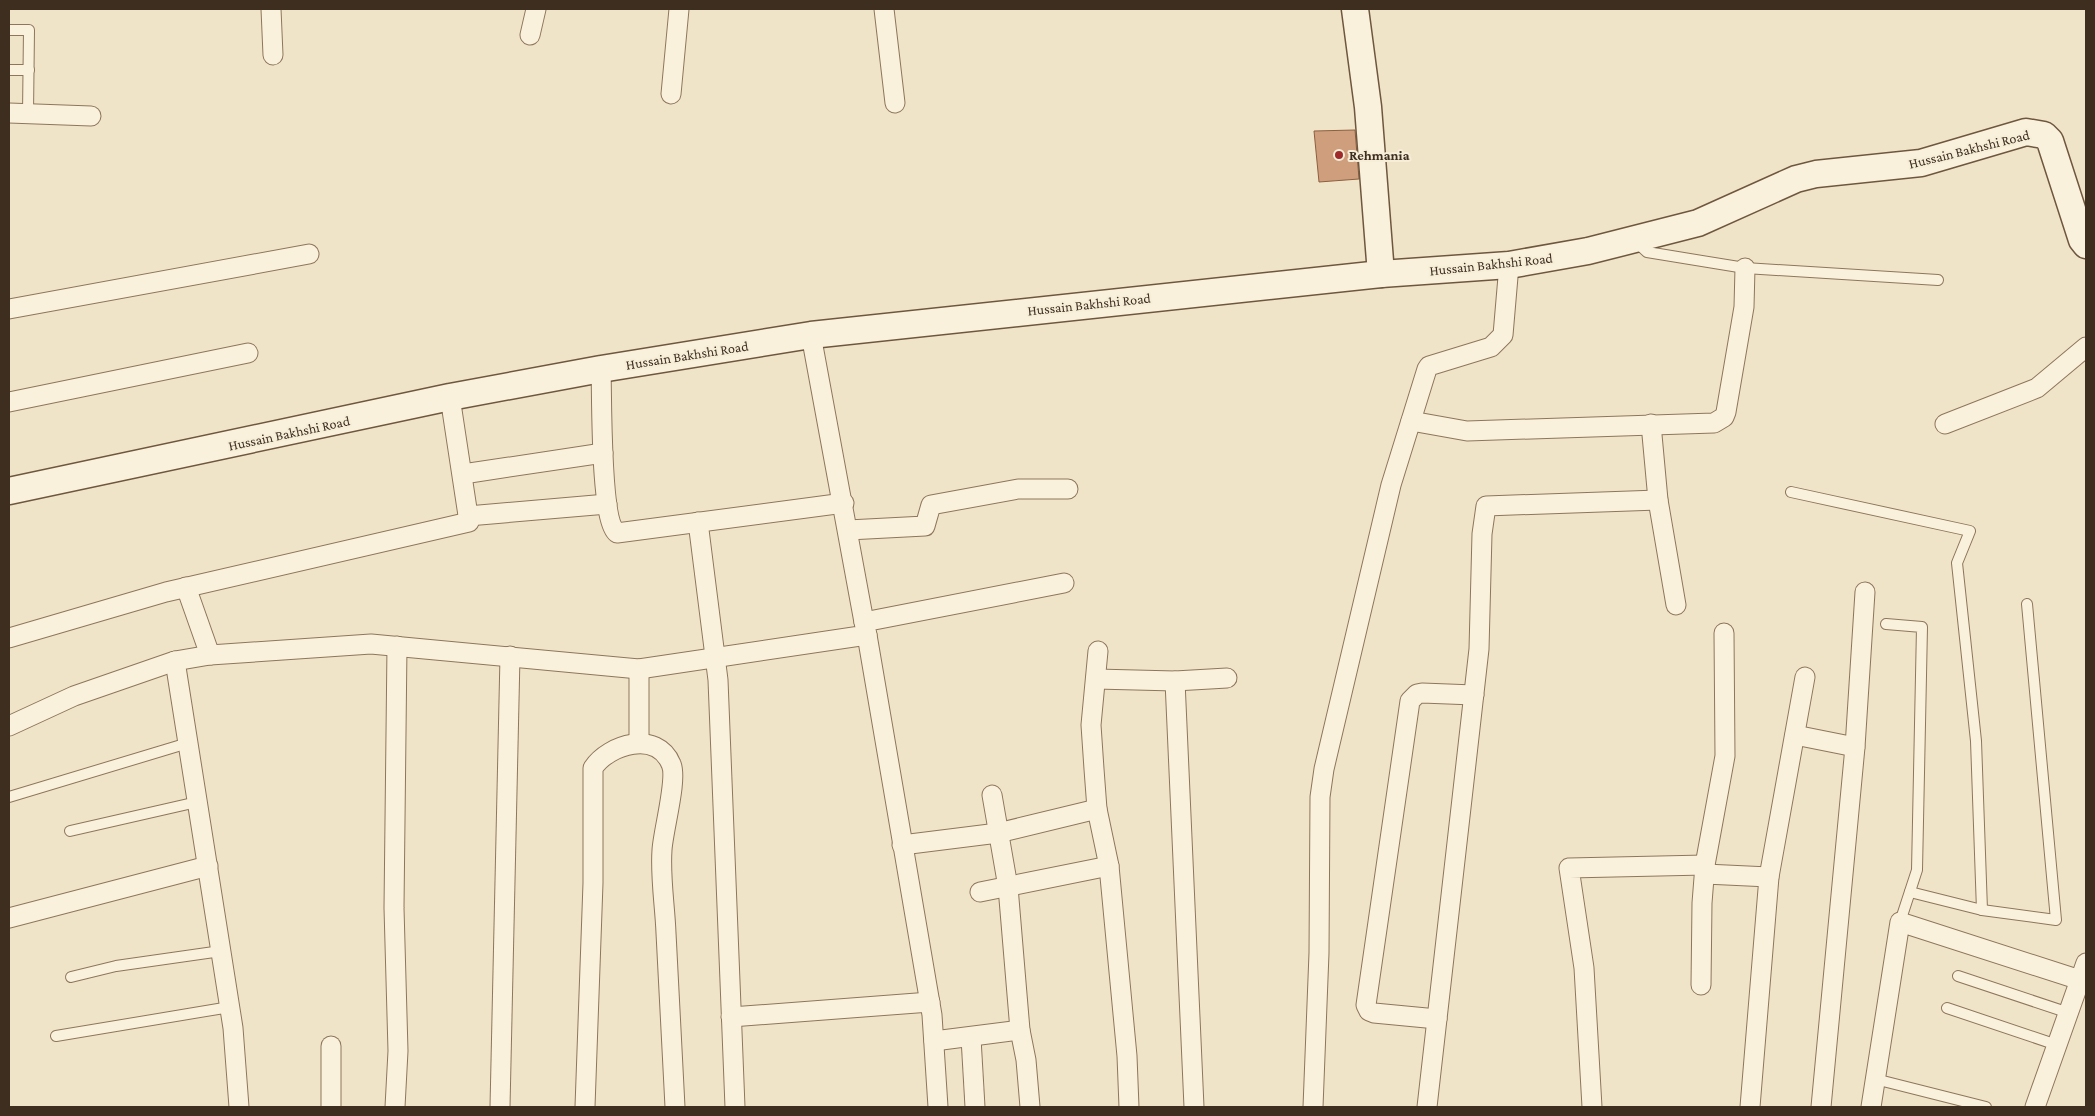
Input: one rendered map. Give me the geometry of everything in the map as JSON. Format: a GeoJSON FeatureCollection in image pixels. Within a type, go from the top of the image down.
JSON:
{"type":"FeatureCollection","features":[{"type":"Feature","properties":{"kind":"street"},"geometry":{"type":"LineString","coordinates":[[271,9],[273,54]]}},
{"type":"Feature","properties":{"kind":"street"},"geometry":{"type":"LineString","coordinates":[[530,36],[536,9]]}},
{"type":"Feature","properties":{"kind":"street"},"geometry":{"type":"LineString","coordinates":[[671,94],[679,9]]}},
{"type":"Feature","properties":{"kind":"street"},"geometry":{"type":"LineString","coordinates":[[884,9],[895,103]]}},
{"type":"Feature","properties":{"kind":"street"},"geometry":{"type":"LineString","coordinates":[[1355,9],[1368,107],[1381,274]]}},
{"type":"Feature","properties":{"kind":"street"},"geometry":{"type":"LineString","coordinates":[[9,112],[91,116]]}},
{"type":"Feature","properties":{"kind":"street","name":"Hussain Bakhshi Road"},"geometry":{"type":"LineString","coordinates":[[9,491],[450,397],[601,369],[811,335],[1381,274],[1509,264],[1635,241],[1698,223],[1796,179],[1816,174],[1921,163],[2026,132],[2044,135],[2050,141],[2082,240],[2086,245]]}},
{"type":"Feature","properties":{"kind":"street"},"geometry":{"type":"LineString","coordinates":[[9,309],[309,254]]}},
{"type":"Feature","properties":{"kind":"street"},"geometry":{"type":"LineString","coordinates":[[1312,1107],[1319,953],[1320,797],[1324,769],[1391,485],[1429,366],[1491,347],[1503,335],[1509,264]]}},
{"type":"Feature","properties":{"kind":"street"},"geometry":{"type":"LineString","coordinates":[[1411,421],[1467,431],[1714,423],[1724,417],[1744,307],[1744,268]]}},
{"type":"Feature","properties":{"kind":"street"},"geometry":{"type":"LineString","coordinates":[[811,335],[844,503],[930,1002],[938,1107]]}},
{"type":"Feature","properties":{"kind":"street"},"geometry":{"type":"LineString","coordinates":[[1945,424],[2037,388],[2086,347]]}},
{"type":"Feature","properties":{"kind":"street"},"geometry":{"type":"LineString","coordinates":[[9,402],[248,353]]}},
{"type":"Feature","properties":{"kind":"street"},"geometry":{"type":"LineString","coordinates":[[601,369],[603,453],[607,504],[611,527],[621,534],[844,503]]}},
{"type":"Feature","properties":{"kind":"street"},"geometry":{"type":"LineString","coordinates":[[9,638],[186,587],[469,522],[450,397]]}},
{"type":"Feature","properties":{"kind":"street"},"geometry":{"type":"LineString","coordinates":[[1651,424],[1658,500],[1676,606]]}},
{"type":"Feature","properties":{"kind":"street"},"geometry":{"type":"LineString","coordinates":[[463,474],[603,453]]}},
{"type":"Feature","properties":{"kind":"street"},"geometry":{"type":"LineString","coordinates":[[848,530],[925,526],[931,506],[1018,489],[1068,489]]}},
{"type":"Feature","properties":{"kind":"street"},"geometry":{"type":"LineString","coordinates":[[1427,1107],[1479,649],[1482,534],[1486,506],[1658,500]]}},
{"type":"Feature","properties":{"kind":"street"},"geometry":{"type":"LineString","coordinates":[[468,516],[607,504]]}},
{"type":"Feature","properties":{"kind":"street"},"geometry":{"type":"LineString","coordinates":[[698,522],[715,658],[734,1107]]}},
{"type":"Feature","properties":{"kind":"street"},"geometry":{"type":"LineString","coordinates":[[9,726],[74,696],[175,661],[210,655],[371,644],[640,669],[715,658],[865,629],[1064,583]]}},
{"type":"Feature","properties":{"kind":"street"},"geometry":{"type":"LineString","coordinates":[[186,587],[210,655]]}},
{"type":"Feature","properties":{"kind":"street"},"geometry":{"type":"LineString","coordinates":[[1821,1107],[1855,747],[1865,592]]}},
{"type":"Feature","properties":{"kind":"street"},"geometry":{"type":"LineString","coordinates":[[1701,985],[1702,903],[1705,869],[1724,756],[1724,633]]}},
{"type":"Feature","properties":{"kind":"street"},"geometry":{"type":"LineString","coordinates":[[395,1107],[398,1051],[394,908],[397,646]]}},
{"type":"Feature","properties":{"kind":"street"},"geometry":{"type":"LineString","coordinates":[[1098,651],[1091,726],[1097,809],[1109,866],[1127,1056],[1129,1107]]}},
{"type":"Feature","properties":{"kind":"street"},"geometry":{"type":"LineString","coordinates":[[500,1107],[510,656]]}},
{"type":"Feature","properties":{"kind":"street"},"geometry":{"type":"LineString","coordinates":[[175,661],[230,1007],[239,1107]]}},
{"type":"Feature","properties":{"kind":"street"},"geometry":{"type":"LineString","coordinates":[[639,743],[640,669]]}},
{"type":"Feature","properties":{"kind":"street"},"geometry":{"type":"LineString","coordinates":[[1750,1107],[1769,876],[1805,677]]}},
{"type":"Feature","properties":{"kind":"street"},"geometry":{"type":"LineString","coordinates":[[1096,679],[1175,681],[1228,678]]}},
{"type":"Feature","properties":{"kind":"street"},"geometry":{"type":"LineString","coordinates":[[1175,681],[1194,1107]]}},
{"type":"Feature","properties":{"kind":"street"},"geometry":{"type":"LineString","coordinates":[[1437,1019],[1374,1013],[1369,1011],[1366,1005],[1410,701],[1417,694],[1422,693],[1474,695]]}},
{"type":"Feature","properties":{"kind":"street"},"geometry":{"type":"LineString","coordinates":[[1795,735],[1855,747]]}},
{"type":"Feature","properties":{"kind":"street"},"geometry":{"type":"LineString","coordinates":[[585,1107],[594,883],[593,768],[601,757],[614,748],[639,743],[660,750],[672,764],[672,781],[662,850],[675,1107]]}},
{"type":"Feature","properties":{"kind":"street"},"geometry":{"type":"LineString","coordinates":[[992,795],[1008,888],[1020,1030],[1026,1060],[1030,1107]]}},
{"type":"Feature","properties":{"kind":"street"},"geometry":{"type":"LineString","coordinates":[[902,845],[998,833],[1097,809]]}},
{"type":"Feature","properties":{"kind":"street"},"geometry":{"type":"LineString","coordinates":[[9,918],[208,866]]}},
{"type":"Feature","properties":{"kind":"street"},"geometry":{"type":"LineString","coordinates":[[980,892],[1008,888],[1109,866]]}},
{"type":"Feature","properties":{"kind":"street"},"geometry":{"type":"LineString","coordinates":[[1592,1107],[1584,968],[1569,868],[1705,869],[1769,876]]}},
{"type":"Feature","properties":{"kind":"street"},"geometry":{"type":"LineString","coordinates":[[1871,1107],[1900,922],[2083,972],[2035,1107]]}},
{"type":"Feature","properties":{"kind":"street"},"geometry":{"type":"LineString","coordinates":[[731,1017],[930,1002]]}},
{"type":"Feature","properties":{"kind":"street"},"geometry":{"type":"LineString","coordinates":[[934,1041],[971,1038],[1020,1030]]}},
{"type":"Feature","properties":{"kind":"street"},"geometry":{"type":"LineString","coordinates":[[971,1038],[975,1107]]}},
{"type":"Feature","properties":{"kind":"street"},"geometry":{"type":"LineString","coordinates":[[331,1107],[332,1046]]}},
{"type":"Feature","properties":{"kind":"lane"},"geometry":{"type":"LineString","coordinates":[[9,30],[29,30],[28,114]]}},
{"type":"Feature","properties":{"kind":"lane"},"geometry":{"type":"LineString","coordinates":[[9,70],[29,70]]}},
{"type":"Feature","properties":{"kind":"lane"},"geometry":{"type":"LineString","coordinates":[[1635,241],[1647,252],[1744,268],[1938,280]]}},
{"type":"Feature","properties":{"kind":"lane"},"geometry":{"type":"LineString","coordinates":[[1792,492],[1970,531],[1957,562],[1976,741],[1982,910]]}},
{"type":"Feature","properties":{"kind":"lane"},"geometry":{"type":"LineString","coordinates":[[1910,892],[1982,910],[2056,920],[2027,604]]}},
{"type":"Feature","properties":{"kind":"lane"},"geometry":{"type":"LineString","coordinates":[[1886,624],[1922,627],[1917,870],[1900,922]]}},
{"type":"Feature","properties":{"kind":"lane"},"geometry":{"type":"LineString","coordinates":[[9,797],[188,743]]}},
{"type":"Feature","properties":{"kind":"lane"},"geometry":{"type":"LineString","coordinates":[[70,831],[197,802]]}},
{"type":"Feature","properties":{"kind":"lane"},"geometry":{"type":"LineString","coordinates":[[71,977],[116,966],[221,951]]}},
{"type":"Feature","properties":{"kind":"lane"},"geometry":{"type":"LineString","coordinates":[[1958,976],[2069,1013]]}},
{"type":"Feature","properties":{"kind":"lane"},"geometry":{"type":"LineString","coordinates":[[56,1036],[230,1007]]}},
{"type":"Feature","properties":{"kind":"lane"},"geometry":{"type":"LineString","coordinates":[[1947,1008],[2057,1045]]}},
{"type":"Feature","properties":{"kind":"lane"},"geometry":{"type":"LineString","coordinates":[[1875,1079],[1986,1107]]}},
{"type":"Feature","properties":{"kind":"building","name":"Rehmania"},"geometry":{"type":"Polygon","coordinates":[[[1355,130],[1359,179],[1319,182],[1314,131],[1355,130]]]}},
{"type":"Feature","properties":{"kind":"place","name":"Rehmania"},"geometry":{"type":"Point","coordinates":[1339,155]}}]}
